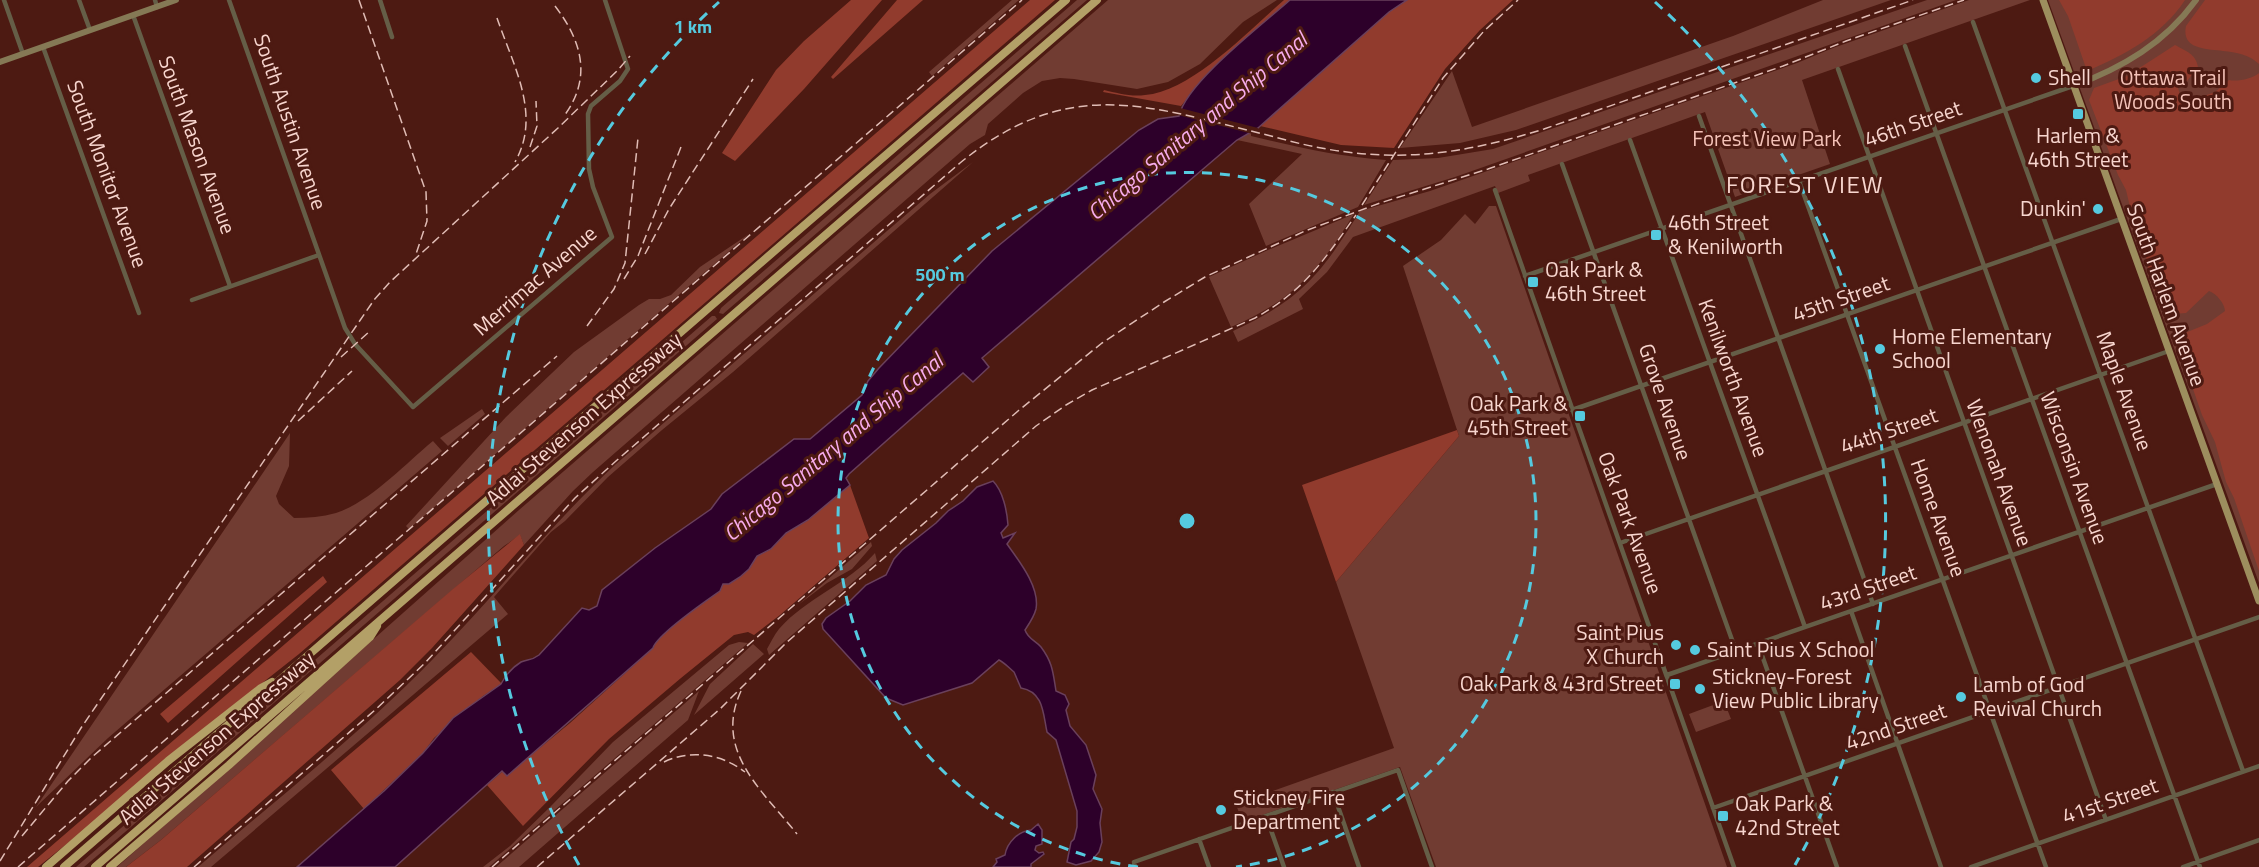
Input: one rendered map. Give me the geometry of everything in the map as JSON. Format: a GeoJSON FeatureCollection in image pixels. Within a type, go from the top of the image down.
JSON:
{"type":"FeatureCollection","features":[{"type":"Feature","properties":{"kind":"highway","name":"Adlai Stevenson Expressway"},"geometry":{"type":"LineString","coordinates":[[64,867],[1066,0]]}},
{"type":"Feature","properties":{"kind":"highway","name":"Adlai Stevenson Expressway"},"geometry":{"type":"LineString","coordinates":[[94,867],[1097,0]]}},
{"type":"Feature","properties":{"kind":"highway"},"geometry":{"type":"LineString","coordinates":[[111,867],[370,638],[381,620]]}},
{"type":"Feature","properties":{"kind":"highway"},"geometry":{"type":"LineString","coordinates":[[46,867],[168,761],[261,688],[287,674]]}},
{"type":"Feature","properties":{"kind":"main road","name":"South Harlem Avenue"},"geometry":{"type":"LineString","coordinates":[[2043,0],[2259,601]]}},
{"type":"Feature","properties":{"kind":"street"},"geometry":{"type":"LineString","coordinates":[[4,0],[23,54]]}},
{"type":"Feature","properties":{"kind":"street"},"geometry":{"type":"LineString","coordinates":[[79,0],[90,30]]}},
{"type":"Feature","properties":{"kind":"street"},"geometry":{"type":"LineString","coordinates":[[0,62],[133,15],[156,3],[176,0]]}},
{"type":"Feature","properties":{"kind":"street","name":"South Austin Avenue"},"geometry":{"type":"LineString","coordinates":[[229,0],[349,335],[413,407]]}},
{"type":"Feature","properties":{"kind":"street"},"geometry":{"type":"LineString","coordinates":[[380,0],[392,37]]}},
{"type":"Feature","properties":{"kind":"street","name":"Merrimac Avenue"},"geometry":{"type":"LineString","coordinates":[[413,407],[612,237],[591,178],[588,154],[588,114],[591,106],[625,75],[628,69],[605,0]]}},
{"type":"Feature","properties":{"kind":"street"},"geometry":{"type":"LineString","coordinates":[[2073,86],[2118,68],[2145,50],[2176,24],[2196,0]]}},
{"type":"Feature","properties":{"kind":"street","name":"South Mason Avenue"},"geometry":{"type":"LineString","coordinates":[[133,15],[230,286]]}},
{"type":"Feature","properties":{"kind":"street","name":"Maple Avenue"},"geometry":{"type":"LineString","coordinates":[[1973,22],[2243,771]]}},
{"type":"Feature","properties":{"kind":"street","name":"Wisconsin Avenue"},"geometry":{"type":"LineString","coordinates":[[1905,46],[2200,864]]}},
{"type":"Feature","properties":{"kind":"street","name":"South Monitor Avenue"},"geometry":{"type":"LineString","coordinates":[[43,47],[139,313]]}},
{"type":"Feature","properties":{"kind":"street","name":"Wenonah Avenue"},"geometry":{"type":"LineString","coordinates":[[1838,69],[2106,820]]}},
{"type":"Feature","properties":{"kind":"street","name":"46th Street"},"geometry":{"type":"LineString","coordinates":[[1525,276],[2073,86]]}},
{"type":"Feature","properties":{"kind":"street"},"geometry":{"type":"LineString","coordinates":[[1699,116],[1873,604]]}},
{"type":"Feature","properties":{"kind":"street","name":"Kenilworth Avenue"},"geometry":{"type":"LineString","coordinates":[[1630,140],[1805,627]]}},
{"type":"Feature","properties":{"kind":"street","name":"Grove Avenue"},"geometry":{"type":"LineString","coordinates":[[1562,164],[1736,651]]}},
{"type":"Feature","properties":{"kind":"street","name":"Home Avenue"},"geometry":{"type":"LineString","coordinates":[[1799,181],[2046,867]]}},
{"type":"Feature","properties":{"kind":"street","name":"Oak Park Avenue"},"geometry":{"type":"LineString","coordinates":[[1495,190],[1734,867]]}},
{"type":"Feature","properties":{"kind":"street","name":"45th Street"},"geometry":{"type":"LineString","coordinates":[[1572,410],[2121,219]]}},
{"type":"Feature","properties":{"kind":"street"},"geometry":{"type":"LineString","coordinates":[[192,300],[319,255]]}},
{"type":"Feature","properties":{"kind":"street","name":"44th Street"},"geometry":{"type":"LineString","coordinates":[[1620,543],[2169,351]]}},
{"type":"Feature","properties":{"kind":"street","name":"43rd Street"},"geometry":{"type":"LineString","coordinates":[[1667,675],[2217,484]]}},
{"type":"Feature","properties":{"kind":"street"},"geometry":{"type":"LineString","coordinates":[[1851,611],[1941,867]]}},
{"type":"Feature","properties":{"kind":"street","name":"42nd Street"},"geometry":{"type":"LineString","coordinates":[[1713,808],[2259,617]]}},
{"type":"Feature","properties":{"kind":"street"},"geometry":{"type":"LineString","coordinates":[[1758,644],[1837,867]]}},
{"type":"Feature","properties":{"kind":"street","name":"41st Street"},"geometry":{"type":"LineString","coordinates":[[1971,867],[2259,766]]}},
{"type":"Feature","properties":{"kind":"street"},"geometry":{"type":"LineString","coordinates":[[1135,864],[1199,839],[1398,770],[1432,867]]}},
{"type":"Feature","properties":{"kind":"street"},"geometry":{"type":"LineString","coordinates":[[1333,792],[1359,867]]}},
{"type":"Feature","properties":{"kind":"street"},"geometry":{"type":"LineString","coordinates":[[1266,816],[1284,867]]}},
{"type":"Feature","properties":{"kind":"street"},"geometry":{"type":"LineString","coordinates":[[1199,839],[1209,867]]}},
{"type":"Feature","properties":{"kind":"street"},"geometry":{"type":"LineString","coordinates":[[2183,867],[2200,864],[2259,840]]}},
{"type":"Feature","properties":{"kind":"green space"},"geometry":{"type":"Polygon","coordinates":[[[851,0],[882,0],[804,89],[735,161],[722,153],[776,70],[804,41],[851,0]]]}},
{"type":"Feature","properties":{"kind":"green space"},"geometry":{"type":"Polygon","coordinates":[[[897,0],[923,0],[833,79],[831,77],[897,0]]]}},
{"type":"Feature","properties":{"kind":"green space"},"geometry":{"type":"Polygon","coordinates":[[[1012,0],[1019,0],[932,76],[929,72],[1012,0]]]}},
{"type":"Feature","properties":{"kind":"green space"},"geometry":{"type":"Polygon","coordinates":[[[1030,0],[1055,0],[299,654],[191,739],[38,867],[27,867],[1030,0]]]}},
{"type":"Feature","properties":{"kind":"green space"},"geometry":{"type":"Polygon","coordinates":[[[1077,0],[1087,0],[723,314],[719,313],[721,308],[1077,0]]]}},
{"type":"Feature","properties":{"kind":"green space"},"geometry":{"type":"Polygon","coordinates":[[[1108,0],[1277,0],[1243,22],[1200,64],[1168,82],[1137,89],[1060,78],[1042,81],[1023,93],[988,124],[985,135],[970,144],[593,472],[524,545],[520,535],[504,546],[161,840],[126,867],[117,867],[519,510],[1108,0]]]}},
{"type":"Feature","properties":{"kind":"green space"},"geometry":{"type":"Polygon","coordinates":[[[1284,0],[1290,0],[1204,78],[1181,106],[1103,92],[1104,90],[1129,95],[1145,95],[1163,91],[1181,83],[1219,58],[1284,0]]]}},
{"type":"Feature","properties":{"kind":"green space"},"geometry":{"type":"Polygon","coordinates":[[[1407,0],[1513,0],[1480,30],[1445,69],[1394,148],[1341,145],[1260,126],[1389,12],[1407,0]]]}},
{"type":"Feature","properties":{"kind":"green space"},"geometry":{"type":"Polygon","coordinates":[[[1823,0],[1891,0],[1516,130],[1460,143],[1400,148],[1452,71],[1472,127],[1733,36],[1823,0]]]}},
{"type":"Feature","properties":{"kind":"green space"},"geometry":{"type":"Polygon","coordinates":[[[1927,0],[1956,0],[1455,177],[1364,205],[1393,160],[1438,158],[1493,149],[1927,0]]]}},
{"type":"Feature","properties":{"kind":"green space","name":"Forest View Park"},"geometry":{"type":"Polygon","coordinates":[[[1969,0],[2030,0],[1802,80],[1830,164],[1735,197],[1705,112],[1528,175],[1530,181],[1498,193],[1495,186],[1353,237],[1327,272],[1299,299],[1303,309],[1238,342],[1233,331],[1276,308],[1308,283],[1333,252],[1360,211],[1430,191],[1797,63],[1969,0]]]}},
{"type":"Feature","properties":{"kind":"green space","name":"Ottawa Trail Woods South"},"geometry":{"type":"Polygon","coordinates":[[[2048,0],[2259,0],[2259,583],[2048,0]]]}},
{"type":"Feature","properties":{"kind":"green space"},"geometry":{"type":"Polygon","coordinates":[[[2059,0],[2185,0],[2165,24],[2142,43],[2087,71],[2068,16],[2059,0]]]}},
{"type":"Feature","properties":{"kind":"green space"},"geometry":{"type":"Polygon","coordinates":[[[2205,0],[2259,0],[2259,64],[2242,54],[2203,49],[2187,40],[2186,26],[2205,0]]]}},
{"type":"Feature","properties":{"kind":"green space","name":"Ottawa Trail Woods South"},"geometry":{"type":"Polygon","coordinates":[[[2175,45],[2193,56],[2198,67],[2178,88],[2181,97],[2188,102],[2215,92],[2229,80],[2244,80],[2259,73],[2259,571],[2234,498],[2226,482],[2215,442],[2202,415],[2175,337],[2207,324],[2225,311],[2225,308],[2217,296],[2209,291],[2186,313],[2173,314],[2162,308],[2149,277],[2147,260],[2126,190],[2089,100],[2094,88],[2127,76],[2175,45]]]}},
{"type":"Feature","properties":{"kind":"green space"},"geometry":{"type":"Polygon","coordinates":[[[1249,133],[1251,136],[1318,151],[1386,160],[1358,207],[1266,246],[1249,204],[1302,154],[1237,140],[1249,133]]]}},
{"type":"Feature","properties":{"kind":"green space"},"geometry":{"type":"Polygon","coordinates":[[[973,162],[733,372],[608,477],[565,521],[551,532],[494,597],[508,614],[211,867],[198,867],[347,740],[405,687],[456,635],[568,511],[616,464],[930,194],[973,162]]]}},
{"type":"Feature","properties":{"kind":"green space"},"geometry":{"type":"Polygon","coordinates":[[[1489,206],[1496,206],[1727,867],[1436,867],[1400,767],[1242,822],[1236,804],[1394,748],[1336,582],[1459,436],[1403,266],[1441,240],[1465,214],[1475,224],[1489,206]]]}},
{"type":"Feature","properties":{"kind":"green space"},"geometry":{"type":"Polygon","coordinates":[[[1354,214],[1329,251],[1303,281],[1272,306],[1231,327],[1209,277],[1354,214]]]}},
{"type":"Feature","properties":{"kind":"green space"},"geometry":{"type":"Polygon","coordinates":[[[749,234],[409,529],[406,526],[506,417],[574,352],[649,299],[660,299],[671,295],[700,267],[749,234]]]}},
{"type":"Feature","properties":{"kind":"green space"},"geometry":{"type":"Polygon","coordinates":[[[712,316],[717,319],[117,839],[84,867],[76,867],[712,316]]]}},
{"type":"Feature","properties":{"kind":"green space"},"geometry":{"type":"Polygon","coordinates":[[[482,409],[485,414],[448,446],[440,438],[482,409]]]}},
{"type":"Feature","properties":{"kind":"green space"},"geometry":{"type":"Polygon","coordinates":[[[1457,430],[1459,436],[1336,582],[1302,485],[1457,430]]]}},
{"type":"Feature","properties":{"kind":"green space"},"geometry":{"type":"Polygon","coordinates":[[[290,433],[289,466],[276,496],[279,504],[294,518],[326,515],[349,508],[387,482],[433,441],[442,451],[108,738],[36,807],[290,433]]]}},
{"type":"Feature","properties":{"kind":"green space"},"geometry":{"type":"Polygon","coordinates":[[[850,485],[869,538],[754,635],[748,632],[734,635],[681,678],[609,739],[523,826],[487,785],[503,771],[507,775],[570,723],[653,648],[672,626],[720,591],[723,584],[729,584],[740,577],[749,569],[757,556],[771,549],[786,533],[808,520],[850,485]]]}},
{"type":"Feature","properties":{"kind":"green space"},"geometry":{"type":"Polygon","coordinates":[[[520,534],[524,545],[432,648],[400,680],[187,867],[126,867],[161,840],[520,534]]]}},
{"type":"Feature","properties":{"kind":"green space"},"geometry":{"type":"Polygon","coordinates":[[[871,542],[872,546],[852,569],[827,583],[798,605],[871,542]]]}},
{"type":"Feature","properties":{"kind":"green space"},"geometry":{"type":"Polygon","coordinates":[[[875,553],[877,561],[769,655],[767,649],[779,629],[790,618],[852,574],[875,553]]]}},
{"type":"Feature","properties":{"kind":"green space"},"geometry":{"type":"Polygon","coordinates":[[[323,576],[327,582],[168,723],[160,714],[323,576]]]}},
{"type":"Feature","properties":{"kind":"green space"},"geometry":{"type":"Polygon","coordinates":[[[739,642],[748,643],[489,867],[483,867],[510,846],[613,742],[729,645],[739,642]]]}},
{"type":"Feature","properties":{"kind":"green space"},"geometry":{"type":"Polygon","coordinates":[[[753,644],[764,654],[694,715],[710,684],[753,644]]]}},
{"type":"Feature","properties":{"kind":"green space"},"geometry":{"type":"Polygon","coordinates":[[[471,652],[502,684],[483,696],[434,738],[423,753],[364,809],[331,770],[471,652]]]}},
{"type":"Feature","properties":{"kind":"green space"},"geometry":{"type":"Polygon","coordinates":[[[699,691],[688,720],[519,867],[496,867],[699,691]]]}},
{"type":"Feature","properties":{"kind":"green space"},"geometry":{"type":"Polygon","coordinates":[[[1724,701],[1731,719],[1696,732],[1689,714],[1724,701]]]}},
{"type":"Feature","properties":{"kind":"water","name":"Chicago Sanitary and Ship Canal"},"geometry":{"type":"Polygon","coordinates":[[[1290,0],[1407,0],[1389,12],[1258,128],[1237,140],[982,358],[989,367],[973,382],[963,373],[849,474],[846,478],[850,485],[808,520],[786,533],[771,549],[757,556],[749,569],[740,577],[729,584],[723,584],[720,591],[672,626],[653,648],[507,776],[502,771],[395,867],[297,867],[384,791],[423,753],[453,718],[501,684],[518,664],[539,655],[582,608],[589,610],[597,606],[602,590],[655,548],[711,509],[722,494],[794,439],[810,439],[862,395],[868,381],[879,368],[992,251],[1139,130],[1158,119],[1179,116],[1195,87],[1210,71],[1290,0]]]}},
{"type":"Feature","properties":{"kind":"water"},"geometry":{"type":"Polygon","coordinates":[[[993,481],[1002,496],[1007,514],[1008,525],[1001,533],[1003,538],[1015,533],[1007,544],[1028,575],[1035,592],[1036,609],[1025,630],[1026,633],[1041,647],[1048,658],[1056,691],[1065,695],[1069,704],[1066,710],[1070,726],[1086,745],[1096,775],[1093,789],[1102,809],[1100,823],[1102,842],[1099,852],[1091,861],[1076,865],[1067,862],[1077,827],[1077,811],[1056,740],[1047,732],[1038,699],[1029,690],[1021,688],[1014,672],[999,660],[972,683],[903,705],[886,698],[823,629],[822,624],[826,618],[850,601],[866,585],[886,575],[894,559],[902,550],[977,487],[993,481]]]}},
{"type":"Feature","properties":{"kind":"water"},"geometry":{"type":"Polygon","coordinates":[[[1038,824],[1042,830],[1042,844],[1036,846],[1035,850],[1044,854],[1031,864],[1031,867],[993,867],[997,862],[996,859],[1005,855],[1014,838],[1038,824]]]}},
{"type":"Feature","properties":{"kind":"pier"},"geometry":{"type":"Polygon","coordinates":[[[1180,108],[1258,128],[1257,132],[1253,134],[1178,115],[1180,108]]]}},
{"type":"Feature","properties":{"kind":"railway"},"geometry":{"type":"LineString","coordinates":[[359,0],[426,192],[427,221],[416,254]]}},
{"type":"Feature","properties":{"kind":"railway"},"geometry":{"type":"LineString","coordinates":[[18,867],[1022,0]]}},
{"type":"Feature","properties":{"kind":"railway"},"geometry":{"type":"LineString","coordinates":[[1362,205],[1443,78],[1484,31],[1518,0]]}},
{"type":"Feature","properties":{"kind":"railway"},"geometry":{"type":"LineString","coordinates":[[194,867],[375,710],[425,663],[575,498],[960,163],[1000,135],[1037,117],[1074,107],[1110,105],[1147,108],[1186,115],[1337,151],[1398,155],[1447,152],[1495,143],[1544,129],[1913,0]]}},
{"type":"Feature","properties":{"kind":"railway"},"geometry":{"type":"LineString","coordinates":[[492,867],[1018,411],[1102,343],[1205,277],[1305,231],[1380,203],[1488,169],[1964,0]]}},
{"type":"Feature","properties":{"kind":"railway"},"geometry":{"type":"LineString","coordinates":[[555,6],[571,32],[580,59],[581,73],[578,87],[564,116]]}},
{"type":"Feature","properties":{"kind":"railway"},"geometry":{"type":"LineString","coordinates":[[497,18],[517,72],[525,108],[526,126],[523,144],[515,162]]}},
{"type":"Feature","properties":{"kind":"railway"},"geometry":{"type":"LineString","coordinates":[[0,861],[81,728],[374,300],[390,282],[558,128],[630,56]]}},
{"type":"Feature","properties":{"kind":"railway"},"geometry":{"type":"LineString","coordinates":[[645,254],[669,209],[753,79]]}},
{"type":"Feature","properties":{"kind":"railway"},"geometry":{"type":"LineString","coordinates":[[530,147],[537,126],[536,101]]}},
{"type":"Feature","properties":{"kind":"railway"},"geometry":{"type":"LineString","coordinates":[[587,326],[614,289],[625,263],[638,138]]}},
{"type":"Feature","properties":{"kind":"railway"},"geometry":{"type":"LineString","coordinates":[[624,279],[638,256],[681,147]]}},
{"type":"Feature","properties":{"kind":"railway"},"geometry":{"type":"LineString","coordinates":[[537,867],[720,709],[786,643],[1036,426],[1092,390],[1255,318],[1272,307],[1312,273],[1356,215]]}},
{"type":"Feature","properties":{"kind":"railway"},"geometry":{"type":"LineString","coordinates":[[341,357],[370,331]]}},
{"type":"Feature","properties":{"kind":"railway"},"geometry":{"type":"LineString","coordinates":[[22,836],[68,781],[92,757],[557,356]]}},
{"type":"Feature","properties":{"kind":"railway"},"geometry":{"type":"LineString","coordinates":[[298,421],[352,371]]}},
{"type":"Feature","properties":{"kind":"railway"},"geometry":{"type":"LineString","coordinates":[[741,691],[734,713],[733,733],[737,751],[757,786],[797,834]]}},
{"type":"Feature","properties":{"kind":"railway"},"geometry":{"type":"LineString","coordinates":[[664,762],[685,756],[706,755],[726,761],[745,772]]}},
{"type":"Feature","properties":{"kind":"place","name":"Shell"},"geometry":{"type":"Point","coordinates":[2036,78]}},
{"type":"Feature","properties":{"kind":"place","name":"Harlem & 46th Street"},"geometry":{"type":"Point","coordinates":[2078,114]}},
{"type":"Feature","properties":{"kind":"place","name":"Dunkin'"},"geometry":{"type":"Point","coordinates":[2098,209]}},
{"type":"Feature","properties":{"kind":"place","name":"46th Street & Kenilworth"},"geometry":{"type":"Point","coordinates":[1656,235]}},
{"type":"Feature","properties":{"kind":"place","name":"Oak Park & 46th Street"},"geometry":{"type":"Point","coordinates":[1533,282]}},
{"type":"Feature","properties":{"kind":"place","name":"Home Elementary School"},"geometry":{"type":"Point","coordinates":[1880,349]}},
{"type":"Feature","properties":{"kind":"place","name":"Oak Park & 45th Street"},"geometry":{"type":"Point","coordinates":[1580,416]}},
{"type":"Feature","properties":{"kind":"place","name":"Saint Pius X Church"},"geometry":{"type":"Point","coordinates":[1676,645]}},
{"type":"Feature","properties":{"kind":"place","name":"Saint Pius X School"},"geometry":{"type":"Point","coordinates":[1695,650]}},
{"type":"Feature","properties":{"kind":"place","name":"Oak Park & 43rd Street"},"geometry":{"type":"Point","coordinates":[1675,684]}},
{"type":"Feature","properties":{"kind":"place","name":"Stickney-Forest View Public Library"},"geometry":{"type":"Point","coordinates":[1700,689]}},
{"type":"Feature","properties":{"kind":"place","name":"Lamb of God Revival Church"},"geometry":{"type":"Point","coordinates":[1961,697]}},
{"type":"Feature","properties":{"kind":"place","name":"Stickney Fire Department"},"geometry":{"type":"Point","coordinates":[1221,810]}},
{"type":"Feature","properties":{"kind":"place","name":"Oak Park & 42nd Street"},"geometry":{"type":"Point","coordinates":[1723,816]}},
{"type":"Feature","properties":{"kind":"district","name":"FOREST VIEW"},"geometry":{"type":"Point","coordinates":[1805,185]}}]}
